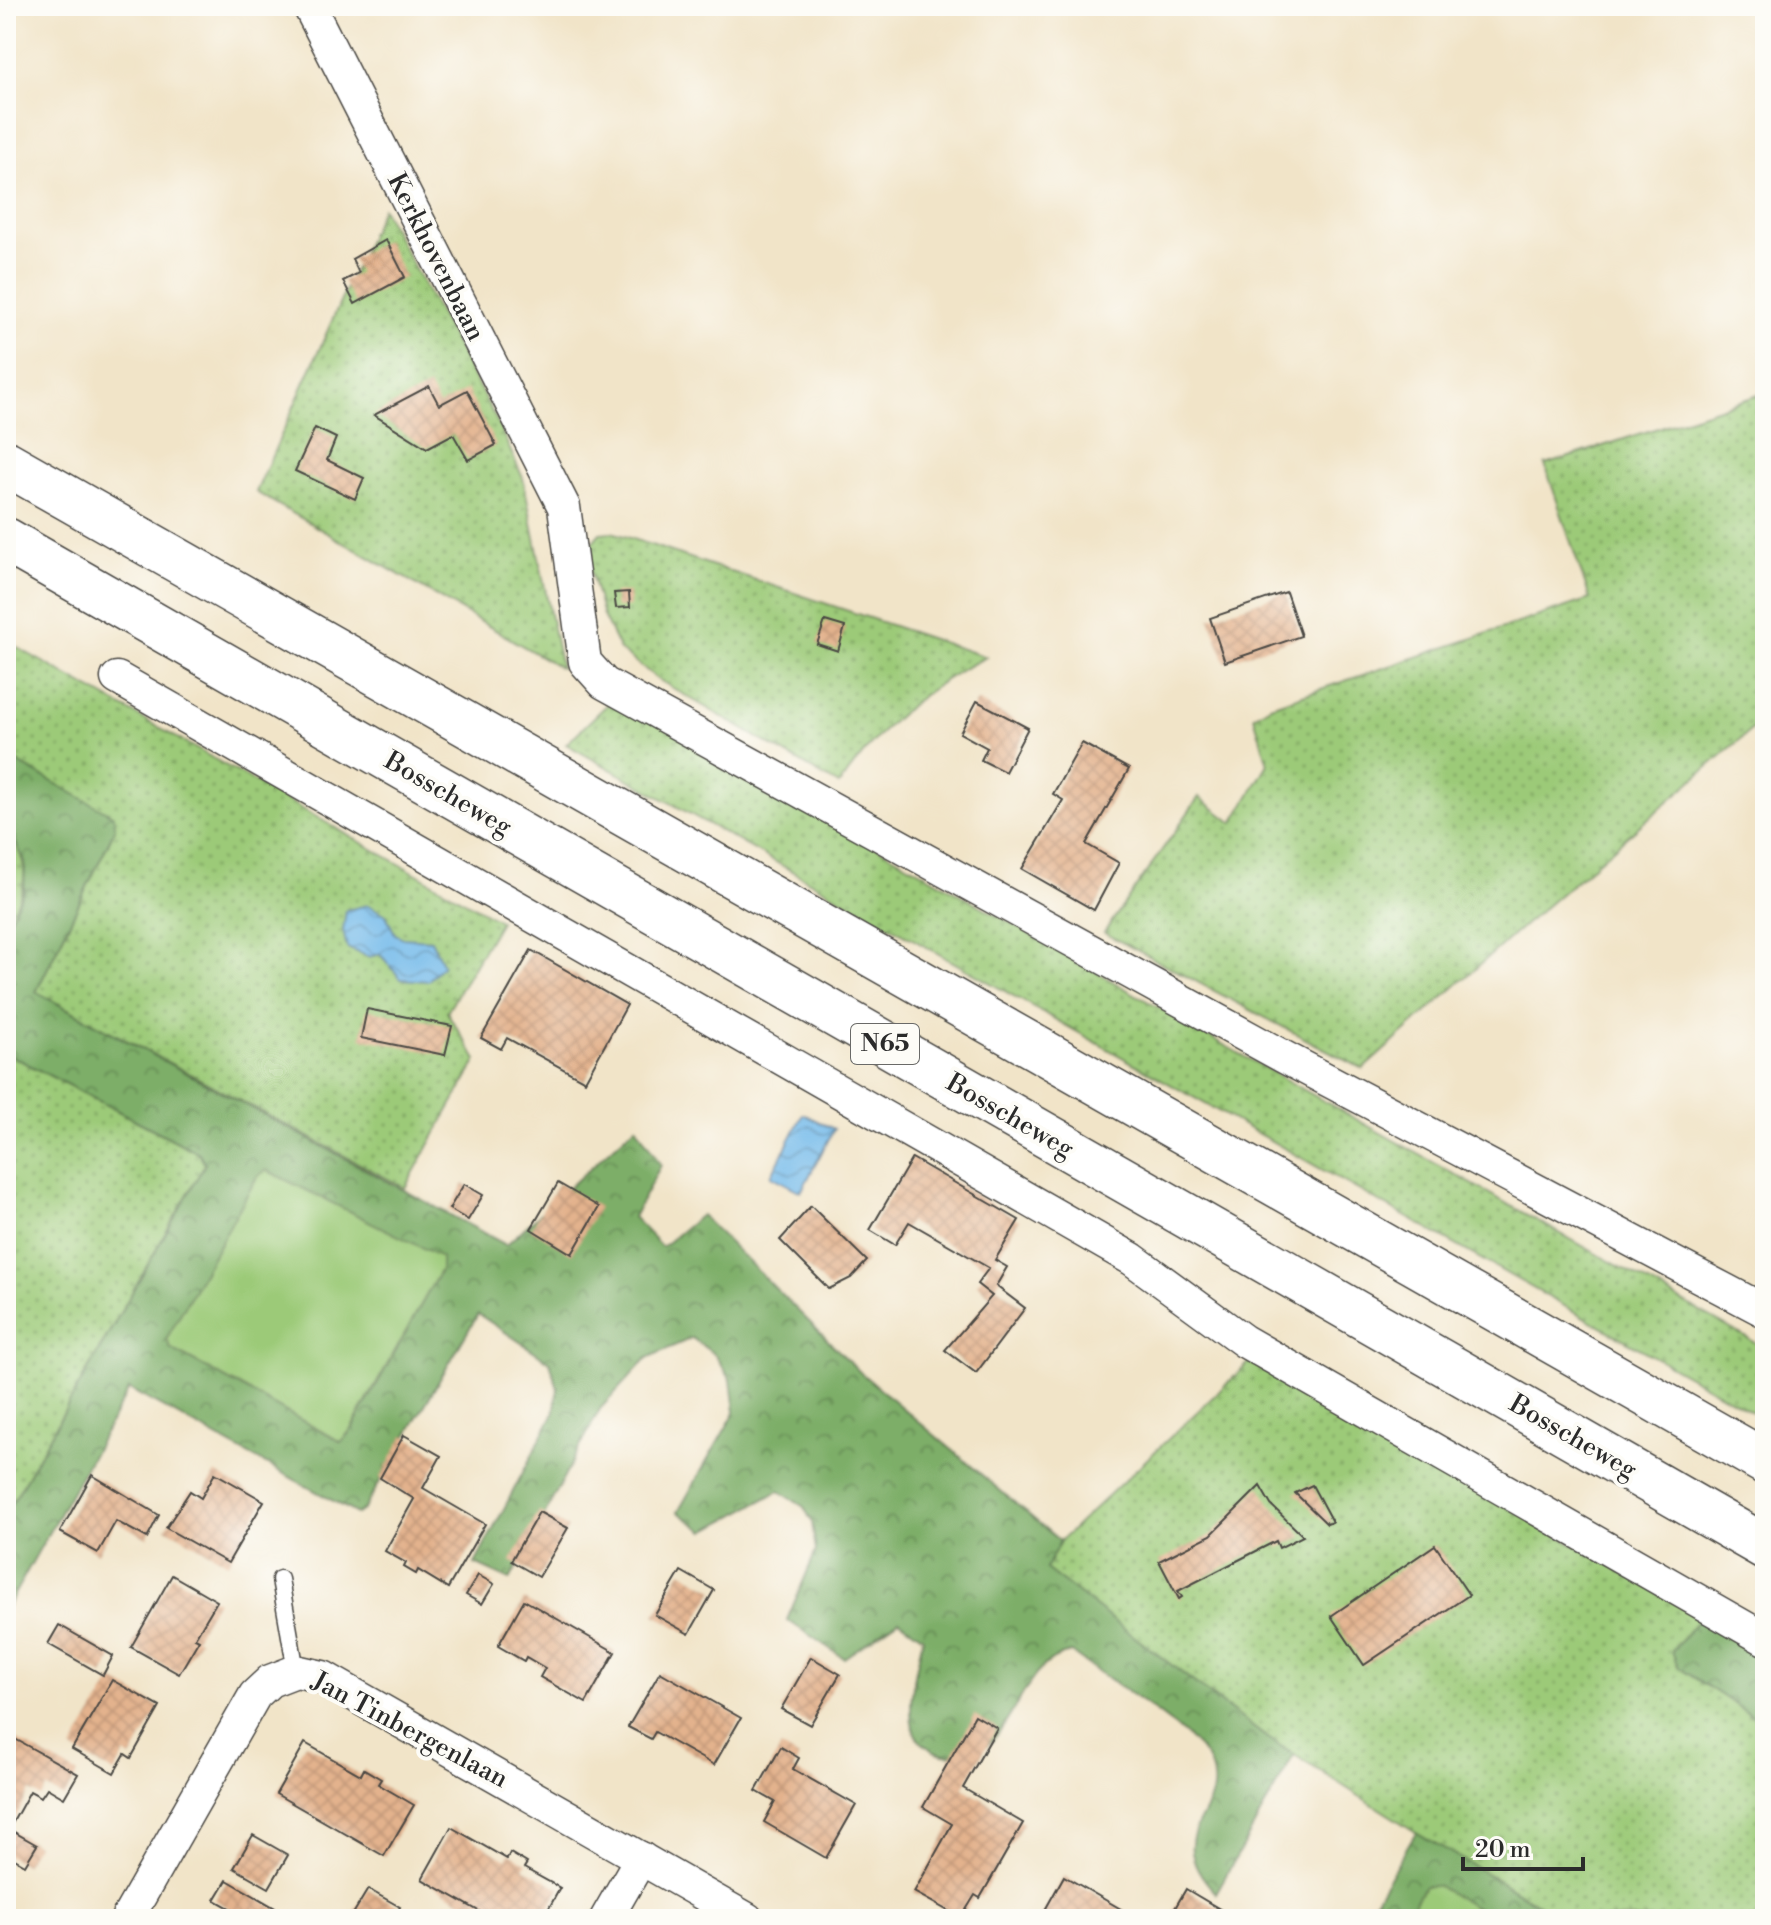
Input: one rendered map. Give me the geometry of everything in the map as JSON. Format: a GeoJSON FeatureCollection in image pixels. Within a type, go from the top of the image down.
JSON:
{"type":"FeatureCollection","features":[{"type":"Feature","properties":{"kind":"main road","name":"N65"},"geometry":{"type":"LineString","coordinates":[[6,463],[1765,1462]]}},
{"type":"Feature","properties":{"kind":"main road","name":"Bosscheweg"},"geometry":{"type":"LineString","coordinates":[[6,540],[1765,1547]]}},
{"type":"Feature","properties":{"kind":"street","name":"Kerkhovenbaan"},"geometry":{"type":"LineString","coordinates":[[309,6],[564,507],[585,662],[604,683],[1284,1057],[1765,1311]]}},
{"type":"Feature","properties":{"kind":"street"},"geometry":{"type":"LineString","coordinates":[[117,678],[1132,1259],[1244,1341],[1765,1639]]}},
{"type":"Feature","properties":{"kind":"street","name":"Jan Tinbergenlaan"},"geometry":{"type":"LineString","coordinates":[[127,1919],[255,1695],[270,1681],[296,1671],[323,1677],[747,1919]]}},
{"type":"Feature","properties":{"kind":"street"},"geometry":{"type":"LineString","coordinates":[[606,1919],[641,1858]]}},
{"type":"Feature","properties":{"kind":"lane"},"geometry":{"type":"LineString","coordinates":[[280,1579],[296,1671]]}},
{"type":"Feature","properties":{"kind":"green space"},"geometry":{"type":"Polygon","coordinates":[[[382,208],[495,417],[523,478],[561,668],[256,492],[382,208]]]}},
{"type":"Feature","properties":{"kind":"green space"},"geometry":{"type":"Polygon","coordinates":[[[1765,393],[1765,718],[1363,1069],[1104,933],[1199,797],[1233,823],[1268,764],[1254,716],[1270,706],[1590,599],[1545,465],[1765,393]]]}},
{"type":"Feature","properties":{"kind":"green space"},"geometry":{"type":"Polygon","coordinates":[[[612,532],[986,657],[942,682],[904,711],[870,745],[839,785],[659,680],[620,650],[603,616],[585,551],[600,533],[612,532]]]}},
{"type":"Feature","properties":{"kind":"green space"},"geometry":{"type":"Polygon","coordinates":[[[6,641],[500,921],[447,1012],[477,1060],[405,1188],[36,992],[115,829],[114,817],[6,756],[6,641]]]}},
{"type":"Feature","properties":{"kind":"green space"},"geometry":{"type":"Polygon","coordinates":[[[615,697],[1238,1053],[1765,1348],[1765,1419],[566,744],[615,697]]]}},
{"type":"Feature","properties":{"kind":"green space"},"geometry":{"type":"Polygon","coordinates":[[[6,756],[114,816],[115,829],[36,992],[506,1245],[636,1126],[661,1165],[633,1217],[662,1247],[701,1215],[861,1373],[1060,1541],[1046,1569],[1263,1735],[1294,1755],[1216,1893],[1199,1871],[1192,1853],[1193,1838],[1211,1798],[1213,1783],[1210,1765],[1188,1737],[1148,1706],[1072,1653],[1053,1660],[1037,1673],[1003,1728],[989,1743],[973,1753],[952,1755],[936,1752],[919,1740],[911,1719],[912,1690],[923,1637],[899,1620],[844,1658],[787,1620],[816,1551],[812,1522],[804,1507],[779,1491],[705,1531],[678,1512],[735,1412],[731,1380],[715,1355],[692,1338],[647,1358],[600,1409],[510,1580],[475,1564],[554,1413],[558,1389],[550,1362],[478,1314],[364,1509],[357,1514],[129,1389],[6,1609],[6,1514],[205,1164],[199,1153],[6,1053],[6,927],[24,889],[25,862],[6,829],[6,756]],[[257,1177],[167,1338],[170,1348],[341,1442],[351,1431],[441,1269],[257,1177]]]}},
{"type":"Feature","properties":{"kind":"green space"},"geometry":{"type":"Polygon","coordinates":[[[6,829],[22,857],[24,878],[20,897],[6,927],[6,829]]]}},
{"type":"Feature","properties":{"kind":"green space"},"geometry":{"type":"Polygon","coordinates":[[[6,1053],[199,1153],[205,1164],[6,1514],[6,1053]]]}},
{"type":"Feature","properties":{"kind":"green space"},"geometry":{"type":"Polygon","coordinates":[[[266,1170],[441,1257],[441,1269],[341,1442],[170,1348],[167,1338],[257,1177],[266,1170]]]}},
{"type":"Feature","properties":{"kind":"green space"},"geometry":{"type":"Polygon","coordinates":[[[1250,1362],[1701,1616],[1678,1667],[1765,1724],[1765,1919],[1563,1919],[1416,1832],[1263,1735],[1045,1569],[1060,1541],[1250,1362]]]}},
{"type":"Feature","properties":{"kind":"green space"},"geometry":{"type":"Polygon","coordinates":[[[1701,1616],[1765,1652],[1765,1724],[1678,1667],[1672,1651],[1701,1616]]]}},
{"type":"Feature","properties":{"kind":"green space"},"geometry":{"type":"Polygon","coordinates":[[[1416,1832],[1563,1919],[1495,1919],[1437,1886],[1424,1886],[1405,1919],[1364,1919],[1416,1832]]]}},
{"type":"Feature","properties":{"kind":"green space"},"geometry":{"type":"Polygon","coordinates":[[[1424,1886],[1437,1886],[1495,1919],[1405,1919],[1424,1886]]]}},
{"type":"Feature","properties":{"kind":"water"},"geometry":{"type":"Polygon","coordinates":[[[368,905],[386,915],[395,934],[403,938],[431,940],[443,965],[428,981],[401,979],[380,954],[369,957],[347,948],[343,930],[346,910],[368,905]]]}},
{"type":"Feature","properties":{"kind":"water"},"geometry":{"type":"Polygon","coordinates":[[[803,1114],[834,1129],[801,1192],[771,1176],[803,1114]]]}},
{"type":"Feature","properties":{"kind":"building"},"geometry":{"type":"Polygon","coordinates":[[[386,240],[405,277],[355,304],[343,281],[359,273],[352,259],[386,240]]]}},
{"type":"Feature","properties":{"kind":"building"},"geometry":{"type":"Polygon","coordinates":[[[429,386],[439,405],[467,390],[496,445],[468,460],[453,434],[427,448],[374,415],[429,386]]]}},
{"type":"Feature","properties":{"kind":"building"},"geometry":{"type":"Polygon","coordinates":[[[315,428],[336,438],[327,460],[364,478],[355,499],[295,471],[315,428]]]}},
{"type":"Feature","properties":{"kind":"building"},"geometry":{"type":"Polygon","coordinates":[[[629,592],[630,607],[616,608],[614,593],[629,592]]]}},
{"type":"Feature","properties":{"kind":"building"},"geometry":{"type":"Polygon","coordinates":[[[1286,592],[1301,636],[1225,662],[1210,618],[1286,592]]]}},
{"type":"Feature","properties":{"kind":"building"},"geometry":{"type":"Polygon","coordinates":[[[825,621],[845,627],[838,651],[817,644],[825,621]]]}},
{"type":"Feature","properties":{"kind":"building"},"geometry":{"type":"Polygon","coordinates":[[[977,701],[1028,728],[1005,772],[981,760],[987,748],[960,733],[977,701]]]}},
{"type":"Feature","properties":{"kind":"building"},"geometry":{"type":"Polygon","coordinates":[[[1082,743],[1129,769],[1086,844],[1119,863],[1094,910],[1022,869],[1063,800],[1053,794],[1082,743]]]}},
{"type":"Feature","properties":{"kind":"building"},"geometry":{"type":"Polygon","coordinates":[[[531,950],[627,1005],[585,1081],[507,1038],[501,1049],[481,1038],[531,950]]]}},
{"type":"Feature","properties":{"kind":"building"},"geometry":{"type":"Polygon","coordinates":[[[367,1009],[452,1026],[445,1055],[361,1038],[367,1009]]]}},
{"type":"Feature","properties":{"kind":"building"},"geometry":{"type":"Polygon","coordinates":[[[912,1158],[1019,1220],[995,1260],[1007,1267],[996,1286],[1025,1308],[976,1373],[945,1350],[992,1296],[977,1284],[989,1268],[909,1222],[895,1245],[870,1230],[912,1158]]]}},
{"type":"Feature","properties":{"kind":"building"},"geometry":{"type":"Polygon","coordinates":[[[558,1183],[599,1207],[572,1254],[531,1229],[558,1183]]]}},
{"type":"Feature","properties":{"kind":"building"},"geometry":{"type":"Polygon","coordinates":[[[464,1184],[483,1195],[468,1220],[449,1209],[464,1184]]]}},
{"type":"Feature","properties":{"kind":"building"},"geometry":{"type":"Polygon","coordinates":[[[811,1206],[867,1261],[851,1278],[829,1289],[780,1240],[811,1206]]]}},
{"type":"Feature","properties":{"kind":"building"},"geometry":{"type":"Polygon","coordinates":[[[404,1435],[441,1456],[423,1488],[485,1524],[448,1588],[418,1570],[416,1574],[404,1567],[406,1563],[385,1551],[414,1499],[380,1478],[404,1435]]]}},
{"type":"Feature","properties":{"kind":"building"},"geometry":{"type":"Polygon","coordinates":[[[215,1473],[264,1501],[228,1563],[166,1528],[190,1491],[201,1498],[215,1473]]]}},
{"type":"Feature","properties":{"kind":"building"},"geometry":{"type":"Polygon","coordinates":[[[92,1475],[159,1515],[147,1538],[116,1521],[98,1553],[60,1532],[92,1475]]]}},
{"type":"Feature","properties":{"kind":"building"},"geometry":{"type":"Polygon","coordinates":[[[1312,1485],[1332,1522],[1327,1524],[1295,1493],[1312,1485]]]}},
{"type":"Feature","properties":{"kind":"building"},"geometry":{"type":"Polygon","coordinates":[[[1260,1486],[1271,1505],[1303,1536],[1279,1548],[1276,1541],[1178,1591],[1182,1597],[1179,1599],[1159,1561],[1211,1535],[1260,1486]]]}},
{"type":"Feature","properties":{"kind":"building"},"geometry":{"type":"Polygon","coordinates":[[[539,1512],[568,1528],[539,1577],[511,1561],[539,1512]]]}},
{"type":"Feature","properties":{"kind":"building"},"geometry":{"type":"Polygon","coordinates":[[[1435,1545],[1469,1595],[1364,1665],[1331,1616],[1435,1545]]]}},
{"type":"Feature","properties":{"kind":"building"},"geometry":{"type":"Polygon","coordinates":[[[681,1571],[714,1590],[689,1634],[655,1615],[681,1571]]]}},
{"type":"Feature","properties":{"kind":"building"},"geometry":{"type":"Polygon","coordinates":[[[172,1575],[217,1601],[195,1638],[199,1640],[179,1674],[131,1647],[172,1575]]]}},
{"type":"Feature","properties":{"kind":"building"},"geometry":{"type":"Polygon","coordinates":[[[478,1575],[494,1584],[482,1604],[466,1595],[478,1575]]]}},
{"type":"Feature","properties":{"kind":"building"},"geometry":{"type":"Polygon","coordinates":[[[524,1600],[615,1652],[586,1703],[540,1677],[545,1668],[526,1657],[524,1661],[498,1646],[524,1600]]]}},
{"type":"Feature","properties":{"kind":"building"},"geometry":{"type":"Polygon","coordinates":[[[59,1625],[113,1656],[103,1675],[48,1644],[59,1625]]]}},
{"type":"Feature","properties":{"kind":"building"},"geometry":{"type":"Polygon","coordinates":[[[811,1657],[840,1674],[810,1725],[781,1709],[811,1657]]]}},
{"type":"Feature","properties":{"kind":"building"},"geometry":{"type":"Polygon","coordinates":[[[660,1672],[741,1718],[714,1765],[655,1732],[651,1739],[628,1727],[660,1672]]]}},
{"type":"Feature","properties":{"kind":"building"},"geometry":{"type":"Polygon","coordinates":[[[112,1680],[160,1707],[131,1758],[125,1754],[114,1773],[72,1749],[112,1680]]]}},
{"type":"Feature","properties":{"kind":"building"},"geometry":{"type":"Polygon","coordinates":[[[975,1715],[997,1728],[963,1788],[1023,1823],[980,1898],[975,1895],[961,1918],[914,1892],[952,1824],[923,1807],[975,1715]]]}},
{"type":"Feature","properties":{"kind":"building"},"geometry":{"type":"Polygon","coordinates":[[[6,1734],[78,1774],[64,1798],[47,1788],[41,1797],[30,1791],[9,1829],[37,1845],[25,1865],[6,1854],[6,1734]]]}},
{"type":"Feature","properties":{"kind":"building"},"geometry":{"type":"Polygon","coordinates":[[[305,1743],[361,1775],[364,1769],[381,1779],[378,1784],[414,1805],[384,1856],[276,1794],[305,1743]]]}},
{"type":"Feature","properties":{"kind":"building"},"geometry":{"type":"Polygon","coordinates":[[[781,1747],[799,1758],[793,1769],[856,1805],[826,1858],[764,1822],[775,1802],[756,1791],[781,1747]]]}},
{"type":"Feature","properties":{"kind":"building"},"geometry":{"type":"Polygon","coordinates":[[[451,1827],[507,1859],[510,1853],[527,1863],[524,1868],[560,1888],[543,1919],[493,1919],[422,1879],[451,1827]]]}},
{"type":"Feature","properties":{"kind":"building"},"geometry":{"type":"Polygon","coordinates":[[[253,1835],[288,1855],[269,1888],[234,1868],[253,1835]]]}},
{"type":"Feature","properties":{"kind":"building"},"geometry":{"type":"Polygon","coordinates":[[[1064,1876],[1138,1919],[1040,1919],[1064,1876]]]}},
{"type":"Feature","properties":{"kind":"building"},"geometry":{"type":"Polygon","coordinates":[[[227,1880],[294,1919],[242,1919],[244,1916],[215,1900],[227,1880]]]}},
{"type":"Feature","properties":{"kind":"building"},"geometry":{"type":"Polygon","coordinates":[[[368,1889],[400,1907],[393,1919],[350,1919],[368,1889]]]}},
{"type":"Feature","properties":{"kind":"building"},"geometry":{"type":"Polygon","coordinates":[[[1186,1889],[1232,1919],[1179,1919],[1171,1915],[1186,1889]]]}}]}
